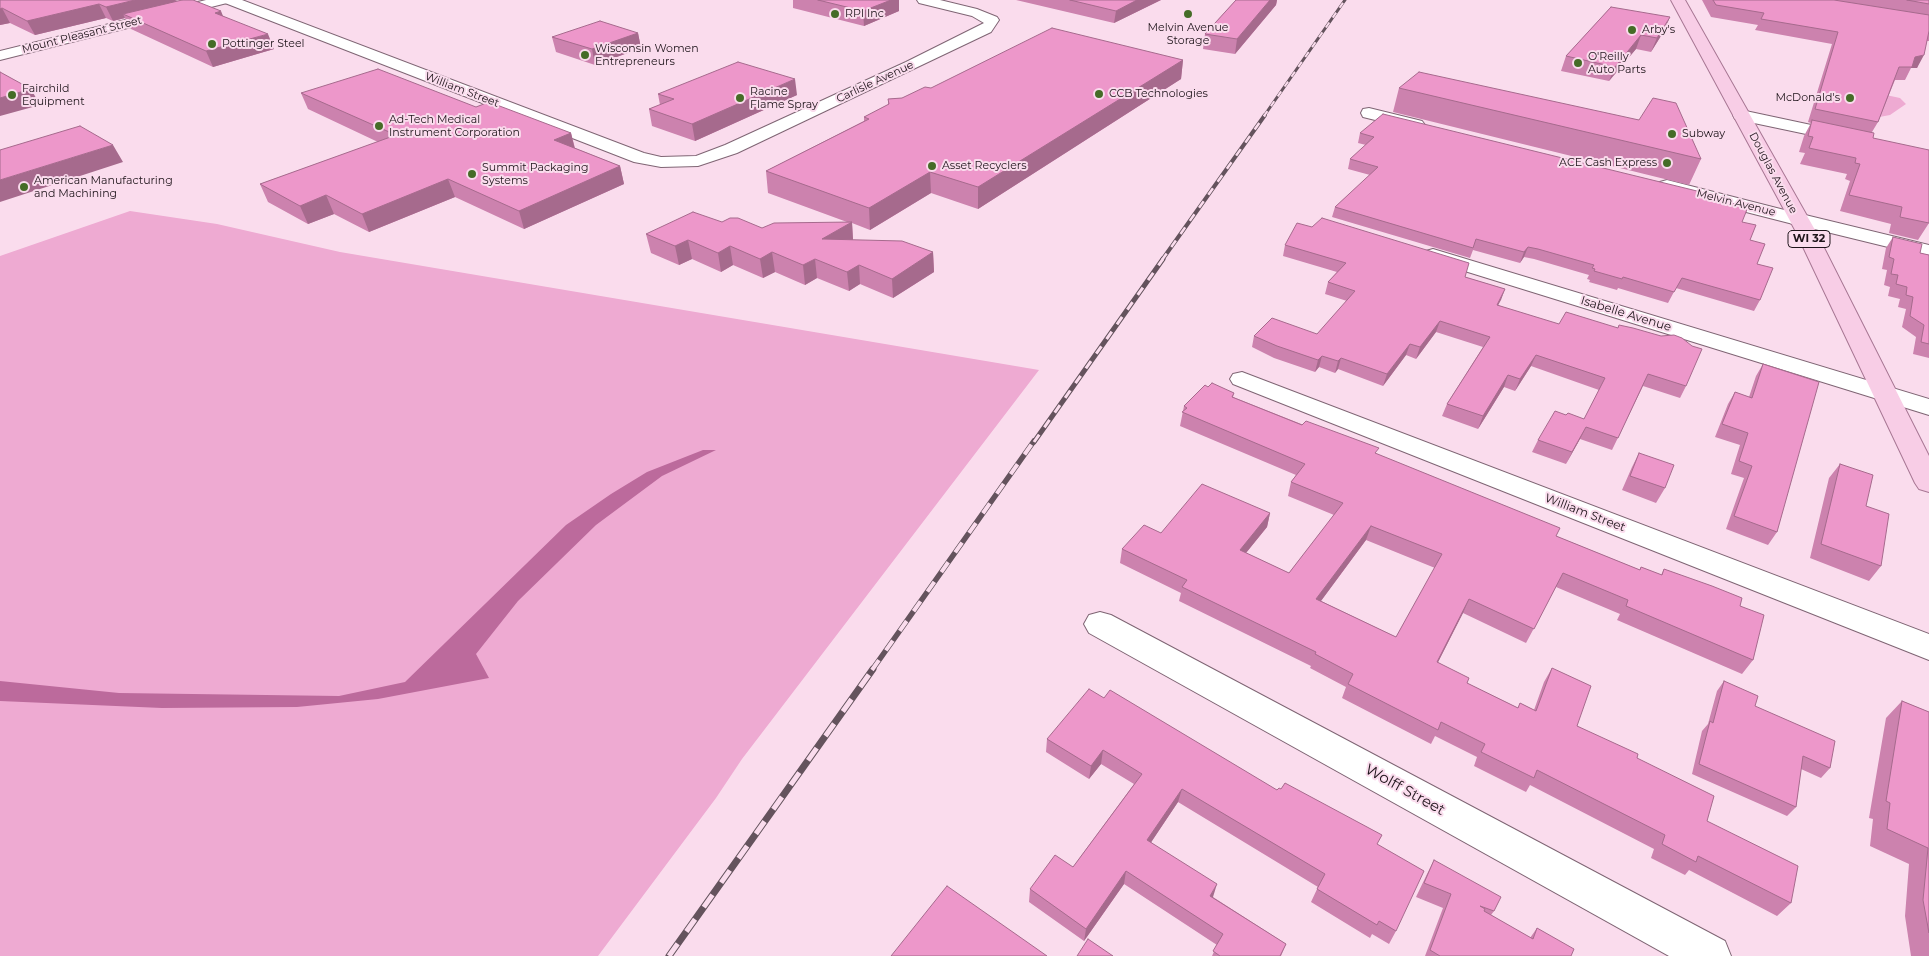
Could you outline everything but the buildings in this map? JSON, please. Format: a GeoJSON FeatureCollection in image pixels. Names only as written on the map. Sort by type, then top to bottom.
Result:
{"type":"FeatureCollection","features":[{"type":"Feature","properties":{"kind":"main road","name":"Douglas Avenue"},"geometry":{"type":"LineString","coordinates":[[1678,0],[1805,230],[1929,483]]}},
{"type":"Feature","properties":{"kind":"street","name":"Mount Pleasant Street"},"geometry":{"type":"LineString","coordinates":[[0,56],[222,0]]}},
{"type":"Feature","properties":{"kind":"street","name":"William Street"},"geometry":{"type":"LineString","coordinates":[[230,0],[640,158],[661,162],[698,161]]}},
{"type":"Feature","properties":{"kind":"street","name":"Carlisle Avenue"},"geometry":{"type":"LineString","coordinates":[[698,161],[730,150],[911,65],[986,29],[992,20],[977,13],[924,0]]}},
{"type":"Feature","properties":{"kind":"street"},"geometry":{"type":"LineString","coordinates":[[1369,113],[1431,128]]}},
{"type":"Feature","properties":{"kind":"street"},"geometry":{"type":"LineString","coordinates":[[1741,115],[1860,140]]}},
{"type":"Feature","properties":{"kind":"street","name":"Melvin Avenue"},"geometry":{"type":"LineString","coordinates":[[1654,183],[1929,251]]}},
{"type":"Feature","properties":{"kind":"street","name":"Isabelle Avenue"},"geometry":{"type":"LineString","coordinates":[[1409,248],[1929,407]]}},
{"type":"Feature","properties":{"kind":"street","name":"William Street"},"geometry":{"type":"LineString","coordinates":[[1242,379],[1929,647]]}},
{"type":"Feature","properties":{"kind":"street","name":"Wolff Street"},"geometry":{"type":"LineString","coordinates":[[1100,624],[1710,956]]}},
{"type":"Feature","properties":{"kind":"shaded area"},"geometry":{"type":"Polygon","coordinates":[[[1886,95],[1900,98],[1906,104],[1890,115],[1874,118],[1886,95]]]}},
{"type":"Feature","properties":{"kind":"shaded area"},"geometry":{"type":"Polygon","coordinates":[[[130,211],[217,224],[340,252],[1039,370],[742,759],[716,798],[598,956],[0,956],[0,256],[130,211]]]}},
{"type":"Feature","properties":{"kind":"shaded area"},"geometry":{"type":"Polygon","coordinates":[[[703,450],[716,450],[662,476],[596,525],[518,601],[476,654],[489,678],[378,699],[297,707],[162,708],[0,701],[0,681],[119,693],[339,696],[405,682],[566,525],[647,472],[703,450]]]}},
{"type":"Feature","properties":{"kind":"railway"},"geometry":{"type":"LineString","coordinates":[[1264,116],[1345,0]]}},
{"type":"Feature","properties":{"kind":"railway"},"geometry":{"type":"LineString","coordinates":[[1162,260],[1265,115]]}},
{"type":"Feature","properties":{"kind":"railway"},"geometry":{"type":"LineString","coordinates":[[1034,442],[1163,259]]}},
{"type":"Feature","properties":{"kind":"railway"},"geometry":{"type":"LineString","coordinates":[[872,670],[1034,441]]}},
{"type":"Feature","properties":{"kind":"railway"},"geometry":{"type":"LineString","coordinates":[[669,956],[873,669]]}},
{"type":"Feature","properties":{"kind":"place","name":"RPI Inc"},"geometry":{"type":"Point","coordinates":[835,14]}},
{"type":"Feature","properties":{"kind":"place","name":"Melvin Avenue Storage"},"geometry":{"type":"Point","coordinates":[1188,14]}},
{"type":"Feature","properties":{"kind":"place","name":"Arby's"},"geometry":{"type":"Point","coordinates":[1632,30]}},
{"type":"Feature","properties":{"kind":"place","name":"Pottinger Steel"},"geometry":{"type":"Point","coordinates":[212,44]}},
{"type":"Feature","properties":{"kind":"place","name":"Wisconsin Women Entrepreneurs"},"geometry":{"type":"Point","coordinates":[585,55]}},
{"type":"Feature","properties":{"kind":"place","name":"O'Reilly Auto Parts"},"geometry":{"type":"Point","coordinates":[1578,63]}},
{"type":"Feature","properties":{"kind":"place","name":"CCB Technologies"},"geometry":{"type":"Point","coordinates":[1099,94]}},
{"type":"Feature","properties":{"kind":"place","name":"Fairchild Equipment"},"geometry":{"type":"Point","coordinates":[12,95]}},
{"type":"Feature","properties":{"kind":"place","name":"Racine Flame Spray"},"geometry":{"type":"Point","coordinates":[740,98]}},
{"type":"Feature","properties":{"kind":"place","name":"McDonald's"},"geometry":{"type":"Point","coordinates":[1850,98]}},
{"type":"Feature","properties":{"kind":"place","name":"Ad-Tech Medical Instrument Corporation"},"geometry":{"type":"Point","coordinates":[379,126]}},
{"type":"Feature","properties":{"kind":"place","name":"Subway"},"geometry":{"type":"Point","coordinates":[1672,134]}},
{"type":"Feature","properties":{"kind":"place","name":"ACE Cash Express"},"geometry":{"type":"Point","coordinates":[1667,163]}},
{"type":"Feature","properties":{"kind":"place","name":"Asset Recyclers"},"geometry":{"type":"Point","coordinates":[932,166]}},
{"type":"Feature","properties":{"kind":"place","name":"Summit Packaging Systems"},"geometry":{"type":"Point","coordinates":[472,174]}},
{"type":"Feature","properties":{"kind":"place","name":"American Manufacturing and Machining"},"geometry":{"type":"Point","coordinates":[24,187]}}]}
